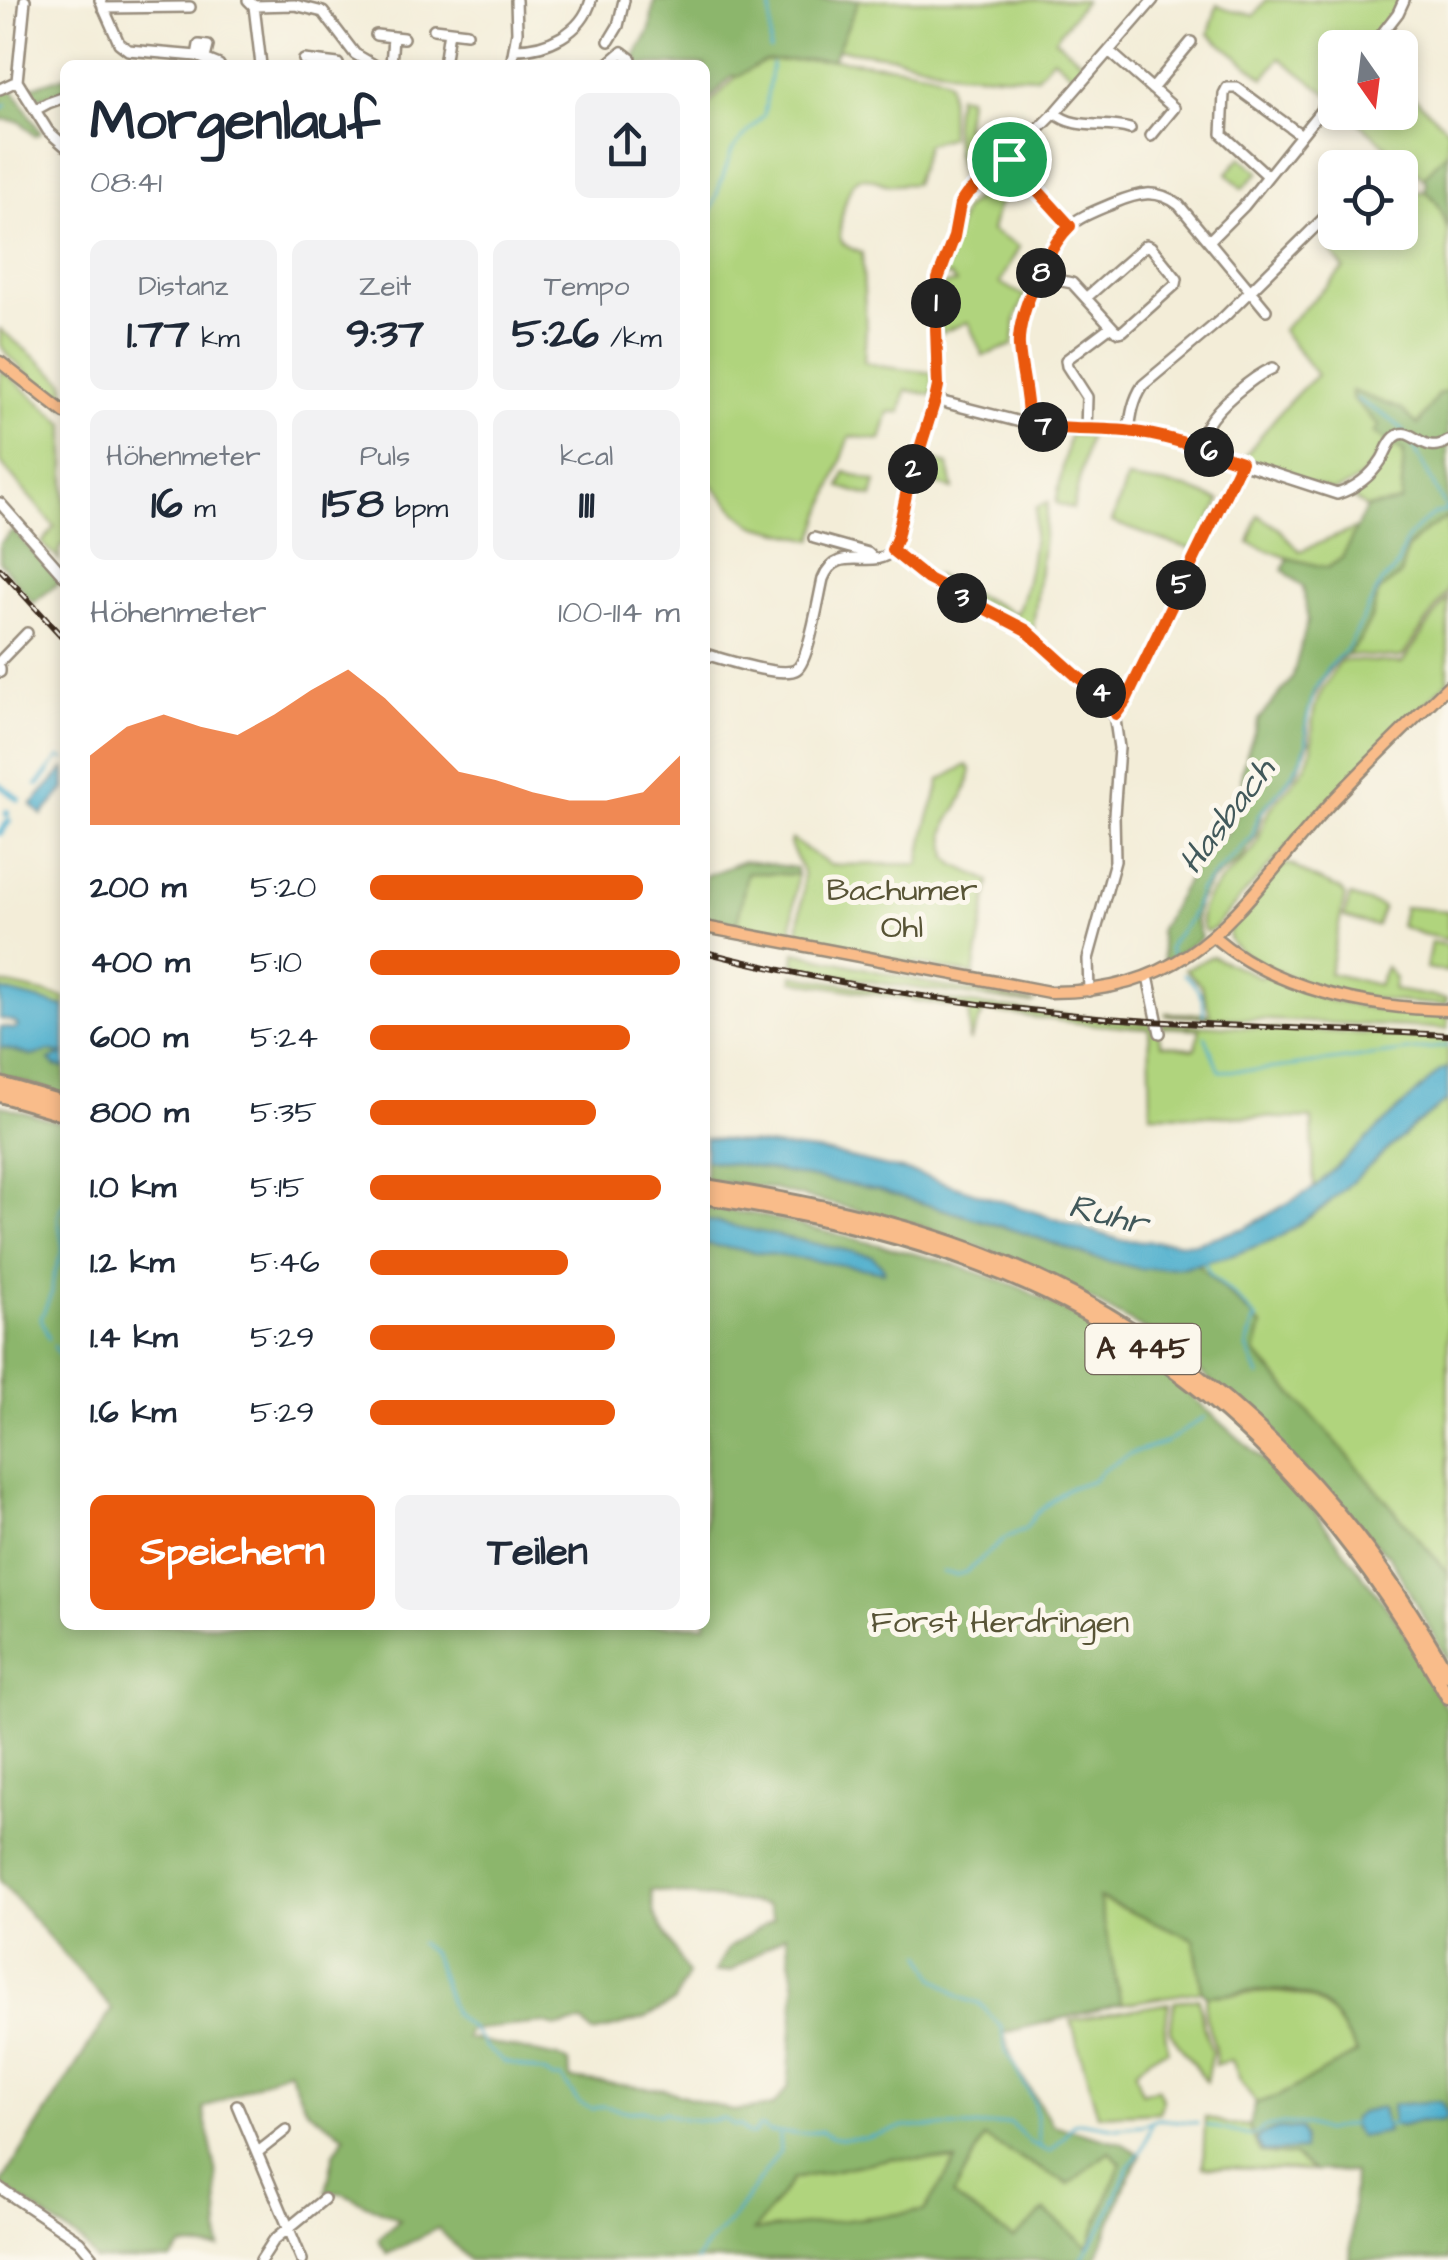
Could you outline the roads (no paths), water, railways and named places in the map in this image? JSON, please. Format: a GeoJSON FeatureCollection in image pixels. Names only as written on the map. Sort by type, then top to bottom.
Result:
{"type":"FeatureCollection","features":[{"type":"Feature","properties":{"kind":"highway"},"geometry":{"type":"LineString","coordinates":[[0,1084],[60,1102]]}},
{"type":"Feature","properties":{"kind":"highway"},"geometry":{"type":"LineString","coordinates":[[0,1095],[60,1113]]}},
{"type":"Feature","properties":{"kind":"highway","name":"A 445"},"geometry":{"type":"LineString","coordinates":[[710,1187],[812,1205],[925,1234],[1044,1280],[1142,1335],[1197,1374],[1267,1435],[1315,1484],[1386,1575],[1448,1675]]}},
{"type":"Feature","properties":{"kind":"highway","name":"A 445"},"geometry":{"type":"LineString","coordinates":[[710,1198],[810,1215],[937,1249],[1040,1290],[1136,1344],[1190,1382],[1260,1442],[1307,1491],[1378,1581],[1448,1698]]}},
{"type":"Feature","properties":{"kind":"main road"},"geometry":{"type":"LineString","coordinates":[[0,362],[60,409]]}},
{"type":"Feature","properties":{"kind":"main road"},"geometry":{"type":"LineString","coordinates":[[710,928],[1049,992],[1088,991],[1148,976],[1196,951],[1213,936],[1330,803],[1448,686]]}},
{"type":"Feature","properties":{"kind":"main road"},"geometry":{"type":"LineString","coordinates":[[1213,936],[1257,965],[1330,995],[1448,1010]]}},
{"type":"Feature","properties":{"kind":"main road"},"geometry":{"type":"LineString","coordinates":[[1196,951],[1229,949]]}},
{"type":"Feature","properties":{"kind":"street"},"geometry":{"type":"LineString","coordinates":[[24,0],[16,81],[48,131],[60,142]]}},
{"type":"Feature","properties":{"kind":"street"},"geometry":{"type":"LineString","coordinates":[[324,12],[331,0]]}},
{"type":"Feature","properties":{"kind":"street"},"geometry":{"type":"LineString","coordinates":[[512,60],[516,0]]}},
{"type":"Feature","properties":{"kind":"street"},"geometry":{"type":"LineString","coordinates":[[515,49],[527,49],[564,36],[582,20],[591,0]]}},
{"type":"Feature","properties":{"kind":"street"},"geometry":{"type":"LineString","coordinates":[[609,42],[618,26],[624,0]]}},
{"type":"Feature","properties":{"kind":"street"},"geometry":{"type":"LineString","coordinates":[[710,655],[775,671],[797,669],[806,654],[828,569],[841,560],[884,556],[892,550],[938,386],[938,279],[954,237],[960,204],[1055,113],[1152,0]]}},
{"type":"Feature","properties":{"kind":"street"},"geometry":{"type":"LineString","coordinates":[[1385,30],[1404,0]]}},
{"type":"Feature","properties":{"kind":"street"},"geometry":{"type":"LineString","coordinates":[[261,60],[251,3],[295,5],[324,12],[350,49],[364,60]]}},
{"type":"Feature","properties":{"kind":"street"},"geometry":{"type":"LineString","coordinates":[[190,6],[101,4],[119,43],[128,50],[209,60]]}},
{"type":"Feature","properties":{"kind":"street"},"geometry":{"type":"LineString","coordinates":[[434,29],[467,33]]}},
{"type":"Feature","properties":{"kind":"street"},"geometry":{"type":"LineString","coordinates":[[445,60],[449,31]]}},
{"type":"Feature","properties":{"kind":"street"},"geometry":{"type":"LineString","coordinates":[[376,34],[398,38],[391,60]]}},
{"type":"Feature","properties":{"kind":"street"},"geometry":{"type":"LineString","coordinates":[[1152,89],[1191,42]]}},
{"type":"Feature","properties":{"kind":"street"},"geometry":{"type":"LineString","coordinates":[[340,60],[350,49]]}},
{"type":"Feature","properties":{"kind":"street"},"geometry":{"type":"LineString","coordinates":[[1110,51],[1174,108],[1151,136]]}},
{"type":"Feature","properties":{"kind":"street"},"geometry":{"type":"LineString","coordinates":[[0,88],[16,81]]}},
{"type":"Feature","properties":{"kind":"street"},"geometry":{"type":"LineString","coordinates":[[1268,176],[1222,134],[1226,88],[1237,88],[1300,135]]}},
{"type":"Feature","properties":{"kind":"street"},"geometry":{"type":"LineString","coordinates":[[35,110],[60,98]]}},
{"type":"Feature","properties":{"kind":"street"},"geometry":{"type":"LineString","coordinates":[[1055,113],[1074,124],[1116,124],[1130,129]]}},
{"type":"Feature","properties":{"kind":"street"},"geometry":{"type":"LineString","coordinates":[[1209,241],[1244,206],[1318,113]]}},
{"type":"Feature","properties":{"kind":"street"},"geometry":{"type":"LineString","coordinates":[[1009,159],[1070,226]]}},
{"type":"Feature","properties":{"kind":"street"},"geometry":{"type":"LineString","coordinates":[[1028,424],[1020,326],[1056,243],[1070,226],[1089,214],[1138,194],[1156,193],[1179,204],[1266,310]]}},
{"type":"Feature","properties":{"kind":"street"},"geometry":{"type":"LineString","coordinates":[[1129,432],[1136,397],[1143,386],[1201,338],[1318,223]]}},
{"type":"Feature","properties":{"kind":"street"},"geometry":{"type":"LineString","coordinates":[[1044,265],[1062,281],[1072,283],[1117,332],[1123,331],[1176,284],[1176,276],[1146,245],[1087,297]]}},
{"type":"Feature","properties":{"kind":"street"},"geometry":{"type":"LineString","coordinates":[[1086,431],[1087,397],[1066,360],[1111,326]]}},
{"type":"Feature","properties":{"kind":"street"},"geometry":{"type":"LineString","coordinates":[[1198,448],[1216,413],[1259,374],[1272,368]]}},
{"type":"Feature","properties":{"kind":"street"},"geometry":{"type":"LineString","coordinates":[[935,400],[1048,428],[1164,438],[1337,494],[1367,476],[1399,435],[1408,434],[1431,447],[1448,441]]}},
{"type":"Feature","properties":{"kind":"street"},"geometry":{"type":"LineString","coordinates":[[1116,714],[1241,462]]}},
{"type":"Feature","properties":{"kind":"street"},"geometry":{"type":"LineString","coordinates":[[0,502],[60,571]]}},
{"type":"Feature","properties":{"kind":"street"},"geometry":{"type":"LineString","coordinates":[[814,538],[868,553],[873,558]]}},
{"type":"Feature","properties":{"kind":"street"},"geometry":{"type":"LineString","coordinates":[[892,550],[928,579],[1026,630],[1109,700],[1116,714],[1120,748],[1114,815],[1115,861],[1088,960],[1088,991]]}},
{"type":"Feature","properties":{"kind":"street"},"geometry":{"type":"LineString","coordinates":[[0,667],[27,633]]}},
{"type":"Feature","properties":{"kind":"street"},"geometry":{"type":"LineString","coordinates":[[1148,976],[1160,1033]]}},
{"type":"Feature","properties":{"kind":"street"},"geometry":{"type":"LineString","coordinates":[[237,2105],[302,2260]]}},
{"type":"Feature","properties":{"kind":"street"},"geometry":{"type":"LineString","coordinates":[[258,2152],[286,2130]]}},
{"type":"Feature","properties":{"kind":"street"},"geometry":{"type":"LineString","coordinates":[[0,2188],[79,2241],[95,2260]]}},
{"type":"Feature","properties":{"kind":"street"},"geometry":{"type":"LineString","coordinates":[[260,2260],[274,2240],[324,2199]]}},
{"type":"Feature","properties":{"kind":"water"},"geometry":{"type":"Polygon","coordinates":[[[60,773],[60,795],[42,815],[31,805],[60,773]]]}},
{"type":"Feature","properties":{"kind":"water"},"geometry":{"type":"Polygon","coordinates":[[[0,990],[60,1006],[60,1053],[49,1051],[32,1056],[0,1047],[0,1027],[18,1026],[0,1019],[0,990]]]}},
{"type":"Feature","properties":{"kind":"water"},"geometry":{"type":"Polygon","coordinates":[[[60,1055],[60,1067],[56,1066],[49,1060],[60,1055]]]}},
{"type":"Feature","properties":{"kind":"water"},"geometry":{"type":"Polygon","coordinates":[[[1448,1068],[1448,1100],[1323,1208],[1280,1237],[1233,1255],[1184,1267],[1141,1269],[878,1190],[710,1161],[710,1139],[824,1152],[918,1174],[1120,1240],[1195,1243],[1245,1228],[1314,1188],[1441,1070],[1448,1068]]]}},
{"type":"Feature","properties":{"kind":"water"},"geometry":{"type":"Polygon","coordinates":[[[710,1221],[872,1256],[884,1272],[710,1245],[710,1221]]]}},
{"type":"Feature","properties":{"kind":"water"},"geometry":{"type":"Polygon","coordinates":[[[1442,2103],[1447,2116],[1442,2122],[1393,2125],[1392,2105],[1442,2103]]]}},
{"type":"Feature","properties":{"kind":"water"},"geometry":{"type":"Polygon","coordinates":[[[1382,2108],[1387,2132],[1360,2137],[1353,2129],[1352,2119],[1382,2108]]]}},
{"type":"Feature","properties":{"kind":"water"},"geometry":{"type":"Polygon","coordinates":[[[1278,2129],[1301,2129],[1303,2150],[1263,2152],[1258,2136],[1278,2129]]]}},
{"type":"Feature","properties":{"kind":"waterway"},"geometry":{"type":"LineString","coordinates":[[770,50],[771,4],[779,0]]}},
{"type":"Feature","properties":{"kind":"waterway"},"geometry":{"type":"LineString","coordinates":[[710,219],[732,150],[764,115],[772,64]]}},
{"type":"Feature","properties":{"kind":"waterway"},"geometry":{"type":"LineString","coordinates":[[0,108],[7,105]]}},
{"type":"Feature","properties":{"kind":"waterway"},"geometry":{"type":"LineString","coordinates":[[1357,399],[1404,432]]}},
{"type":"Feature","properties":{"kind":"waterway"},"geometry":{"type":"LineString","coordinates":[[1409,438],[1447,510]]}},
{"type":"Feature","properties":{"kind":"waterway","name":"Hasbach"},"geometry":{"type":"LineString","coordinates":[[1172,955],[1169,948],[1190,919],[1200,889],[1252,837],[1259,814],[1302,758],[1314,691],[1328,668],[1349,646],[1381,582],[1397,566],[1406,540],[1433,515],[1448,510]]}},
{"type":"Feature","properties":{"kind":"waterway"},"geometry":{"type":"LineString","coordinates":[[36,785],[60,757]]}},
{"type":"Feature","properties":{"kind":"waterway"},"geometry":{"type":"LineString","coordinates":[[38,786],[50,772]]}},
{"type":"Feature","properties":{"kind":"waterway"},"geometry":{"type":"LineString","coordinates":[[0,785],[18,799]]}},
{"type":"Feature","properties":{"kind":"waterway"},"geometry":{"type":"LineString","coordinates":[[0,833],[9,821]]}},
{"type":"Feature","properties":{"kind":"waterway","name":"Hasbach"},"geometry":{"type":"LineString","coordinates":[[1184,974],[1199,992],[1204,1015]]}},
{"type":"Feature","properties":{"kind":"waterway","name":"Hasbach"},"geometry":{"type":"LineString","coordinates":[[1205,1036],[1219,1071],[1260,1070],[1448,1046]]}},
{"type":"Feature","properties":{"kind":"waterway"},"geometry":{"type":"LineString","coordinates":[[60,1212],[60,1229]]}},
{"type":"Feature","properties":{"kind":"waterway"},"geometry":{"type":"LineString","coordinates":[[49,1339],[41,1318],[60,1257]]}},
{"type":"Feature","properties":{"kind":"waterway"},"geometry":{"type":"LineString","coordinates":[[1203,1259],[1210,1274],[1257,1319],[1247,1347],[1259,1376]]}},
{"type":"Feature","properties":{"kind":"waterway"},"geometry":{"type":"LineString","coordinates":[[54,1346],[60,1356]]}},
{"type":"Feature","properties":{"kind":"waterway"},"geometry":{"type":"LineString","coordinates":[[943,1572],[966,1572],[1006,1538],[1025,1529],[1035,1515],[1066,1489],[1093,1480],[1130,1454],[1165,1443],[1205,1417]]}},
{"type":"Feature","properties":{"kind":"waterway"},"geometry":{"type":"LineString","coordinates":[[419,1943],[433,1954],[454,2015],[471,2028],[486,2048],[504,2062],[562,2078],[578,2102],[592,2109],[603,2106],[631,2112],[665,2112],[694,2120],[724,2118],[753,2135],[758,2127],[797,2134]]}},
{"type":"Feature","properties":{"kind":"waterway"},"geometry":{"type":"LineString","coordinates":[[923,1954],[934,1977],[960,1997],[981,2005],[1001,2027],[1006,2050],[1034,2102],[1040,2146]]}},
{"type":"Feature","properties":{"kind":"waterway"},"geometry":{"type":"LineString","coordinates":[[800,2134],[821,2131],[842,2139],[866,2138],[905,2127],[1011,2123],[1029,2142],[1050,2152],[1079,2122],[1117,2128],[1158,2119],[1198,2123]]}},
{"type":"Feature","properties":{"kind":"waterway"},"geometry":{"type":"LineString","coordinates":[[1206,2125],[1251,2136],[1262,2128],[1283,2124],[1308,2125],[1324,2131],[1352,2124]]}},
{"type":"Feature","properties":{"kind":"waterway"},"geometry":{"type":"LineString","coordinates":[[1386,2124],[1393,2125]]}},
{"type":"Feature","properties":{"kind":"waterway"},"geometry":{"type":"LineString","coordinates":[[1081,2260],[1104,2224],[1151,2125]]}},
{"type":"Feature","properties":{"kind":"waterway"},"geometry":{"type":"LineString","coordinates":[[696,2260],[732,2219],[780,2151],[779,2136]]}},
{"type":"Feature","properties":{"kind":"railway"},"geometry":{"type":"LineString","coordinates":[[0,569],[60,635]]}},
{"type":"Feature","properties":{"kind":"railway"},"geometry":{"type":"LineString","coordinates":[[710,953],[850,984],[1048,1012],[1184,1023],[1448,1035]]}},
{"type":"Feature","properties":{"kind":"park label","name":"Bachumer Ohl"},"geometry":{"type":"Point","coordinates":[902,908]}},
{"type":"Feature","properties":{"kind":"park label","name":"Forst Herdringen"},"geometry":{"type":"Point","coordinates":[1000,1622]}},
{"type":"Feature","properties":{"kind":"water label","name":"Ruhr"},"geometry":{"type":"Point","coordinates":[1108,1215]}}]}
